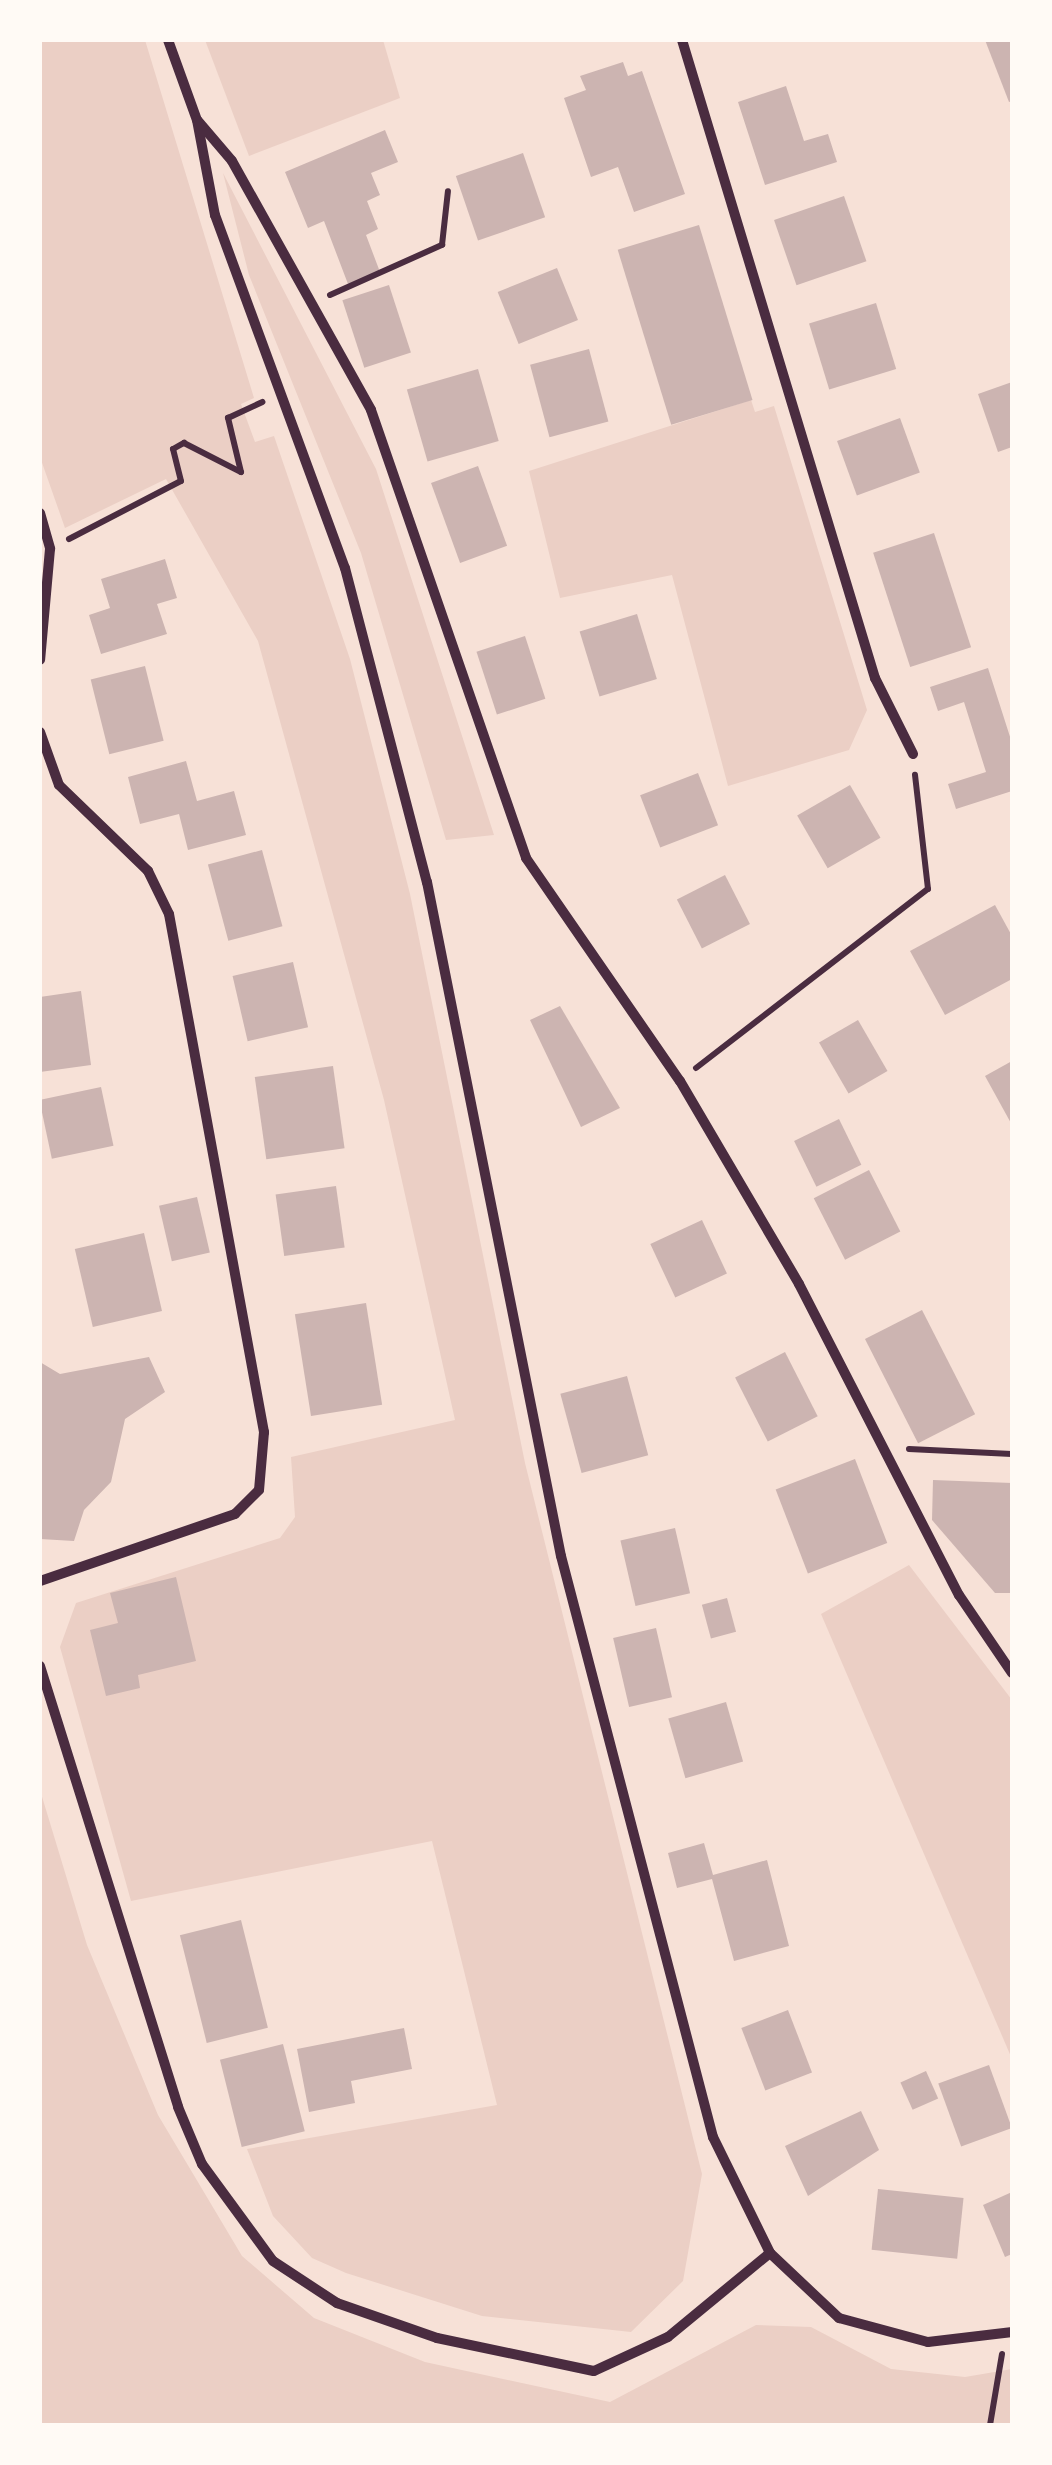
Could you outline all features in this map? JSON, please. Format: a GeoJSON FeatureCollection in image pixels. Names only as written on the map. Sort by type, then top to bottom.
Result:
{"type":"FeatureCollection","features":[{"type":"Feature","properties":{"kind":"street"},"geometry":{"type":"LineString","coordinates":[[168,40],[197,120],[215,215],[276,396],[345,568],[427,882],[516,1357],[628,1825],[712,2137],[770,2253],[860,2329],[928,2342],[1006,2333]]}},
{"type":"Feature","properties":{"kind":"street"},"geometry":{"type":"LineString","coordinates":[[682,40],[875,678],[913,754]]}},
{"type":"Feature","properties":{"kind":"street"},"geometry":{"type":"LineString","coordinates":[[197,120],[232,162],[371,410],[526,858],[680,1081],[800,1284],[878,1447],[1012,1672]]}},
{"type":"Feature","properties":{"kind":"street"},"geometry":{"type":"LineString","coordinates":[[40,513],[50,549],[40,660]]}},
{"type":"Feature","properties":{"kind":"street"},"geometry":{"type":"LineString","coordinates":[[40,732],[59,786],[148,871],[169,914],[264,1432],[259,1490],[234,1514],[40,1581]]}},
{"type":"Feature","properties":{"kind":"street"},"geometry":{"type":"LineString","coordinates":[[40,1666],[178,2108],[202,2164],[273,2261],[337,2303],[437,2338],[594,2370],[622,2365],[682,2328],[770,2253]]}},
{"type":"Feature","properties":{"kind":"path"},"geometry":{"type":"LineString","coordinates":[[310,302],[442,245],[448,191]]}},
{"type":"Feature","properties":{"kind":"path"},"geometry":{"type":"LineString","coordinates":[[50,549],[181,481],[173,449],[184,443],[241,472],[228,418],[276,396]]}},
{"type":"Feature","properties":{"kind":"path"},"geometry":{"type":"LineString","coordinates":[[680,1081],[928,889],[913,754]]}},
{"type":"Feature","properties":{"kind":"path"},"geometry":{"type":"LineString","coordinates":[[878,1447],[1012,1454]]}},
{"type":"Feature","properties":{"kind":"path"},"geometry":{"type":"LineString","coordinates":[[990,2425],[1004,2370],[1006,2333]]}},
{"type":"Feature","properties":{"kind":"shaded area"},"geometry":{"type":"Polygon","coordinates":[[[40,40],[145,40],[254,398],[241,404],[255,442],[274,436],[350,659],[410,894],[525,1463],[702,2174],[683,2281],[631,2332],[482,2316],[346,2273],[312,2258],[273,2216],[247,2149],[497,2105],[432,1841],[131,1901],[60,1647],[76,1603],[280,1538],[295,1517],[291,1457],[455,1420],[384,1100],[258,641],[166,479],[65,528],[40,457],[40,40]]]}},
{"type":"Feature","properties":{"kind":"shaded area"},"geometry":{"type":"Polygon","coordinates":[[[205,40],[383,40],[400,98],[249,156],[205,40]]]}},
{"type":"Feature","properties":{"kind":"shaded area"},"geometry":{"type":"Polygon","coordinates":[[[223,173],[376,469],[494,835],[446,840],[361,553],[249,275],[223,173]]]}},
{"type":"Feature","properties":{"kind":"shaded area"},"geometry":{"type":"Polygon","coordinates":[[[751,400],[755,412],[774,406],[867,710],[849,750],[728,786],[672,575],[560,598],[529,471],[751,400]]]}},
{"type":"Feature","properties":{"kind":"shaded area"},"geometry":{"type":"Polygon","coordinates":[[[909,1565],[1012,1700],[1012,2059],[821,1614],[909,1565]]]}},
{"type":"Feature","properties":{"kind":"shaded area"},"geometry":{"type":"Polygon","coordinates":[[[40,1790],[87,1945],[158,2115],[242,2256],[314,2318],[425,2362],[610,2402],[756,2325],[811,2327],[891,2369],[965,2377],[1012,2369],[1012,2425],[40,2425],[40,1790]]]}},
{"type":"Feature","properties":{"kind":"building"},"geometry":{"type":"Polygon","coordinates":[[[985,40],[1012,40],[1012,101],[1009,102],[985,40]]]}},
{"type":"Feature","properties":{"kind":"building"},"geometry":{"type":"Polygon","coordinates":[[[623,62],[628,76],[642,71],[685,194],[634,212],[618,167],[591,177],[564,98],[586,90],[580,76],[623,62]]]}},
{"type":"Feature","properties":{"kind":"building"},"geometry":{"type":"Polygon","coordinates":[[[786,86],[804,141],[828,134],[837,162],[765,185],[738,102],[786,86]]]}},
{"type":"Feature","properties":{"kind":"building"},"geometry":{"type":"Polygon","coordinates":[[[385,130],[398,162],[371,173],[380,195],[367,201],[378,229],[366,235],[380,272],[348,284],[324,221],[308,228],[285,172],[385,130]]]}},
{"type":"Feature","properties":{"kind":"building"},"geometry":{"type":"Polygon","coordinates":[[[523,153],[545,217],[478,240],[456,176],[523,153]]]}},
{"type":"Feature","properties":{"kind":"building"},"geometry":{"type":"Polygon","coordinates":[[[844,196],[866,261],[796,285],[774,220],[844,196]]]}},
{"type":"Feature","properties":{"kind":"building"},"geometry":{"type":"Polygon","coordinates":[[[699,225],[753,400],[671,425],[618,250],[699,225]]]}},
{"type":"Feature","properties":{"kind":"building"},"geometry":{"type":"Polygon","coordinates":[[[557,268],[578,320],[519,344],[498,292],[557,268]]]}},
{"type":"Feature","properties":{"kind":"building"},"geometry":{"type":"Polygon","coordinates":[[[389,285],[411,353],[364,368],[342,300],[389,285]]]}},
{"type":"Feature","properties":{"kind":"building"},"geometry":{"type":"Polygon","coordinates":[[[876,303],[896,369],[829,389],[809,323],[876,303]]]}},
{"type":"Feature","properties":{"kind":"building"},"geometry":{"type":"Polygon","coordinates":[[[589,349],[608,421],[549,437],[530,365],[589,349]]]}},
{"type":"Feature","properties":{"kind":"building"},"geometry":{"type":"Polygon","coordinates":[[[478,369],[499,441],[428,461],[407,389],[478,369]]]}},
{"type":"Feature","properties":{"kind":"building"},"geometry":{"type":"Polygon","coordinates":[[[1012,382],[1012,447],[998,452],[978,394],[1012,382]]]}},
{"type":"Feature","properties":{"kind":"building"},"geometry":{"type":"Polygon","coordinates":[[[900,418],[920,473],[857,495],[837,441],[900,418]]]}},
{"type":"Feature","properties":{"kind":"building"},"geometry":{"type":"Polygon","coordinates":[[[478,466],[507,546],[460,563],[431,483],[478,466]]]}},
{"type":"Feature","properties":{"kind":"building"},"geometry":{"type":"Polygon","coordinates":[[[934,533],[971,647],[910,667],[873,553],[934,533]]]}},
{"type":"Feature","properties":{"kind":"building"},"geometry":{"type":"Polygon","coordinates":[[[165,559],[177,598],[157,604],[167,634],[101,654],[89,615],[110,608],[101,579],[165,559]]]}},
{"type":"Feature","properties":{"kind":"building"},"geometry":{"type":"Polygon","coordinates":[[[637,614],[657,679],[600,697],[580,632],[637,614]]]}},
{"type":"Feature","properties":{"kind":"building"},"geometry":{"type":"Polygon","coordinates":[[[525,636],[545,699],[497,715],[476,652],[525,636]]]}},
{"type":"Feature","properties":{"kind":"building"},"geometry":{"type":"Polygon","coordinates":[[[145,666],[164,741],[109,754],[91,680],[145,666]]]}},
{"type":"Feature","properties":{"kind":"building"},"geometry":{"type":"Polygon","coordinates":[[[988,668],[1012,743],[1012,791],[956,809],[948,784],[986,772],[964,702],[938,711],[930,687],[988,668]]]}},
{"type":"Feature","properties":{"kind":"building"},"geometry":{"type":"Polygon","coordinates":[[[186,761],[197,801],[234,791],[246,835],[188,850],[179,814],[140,824],[128,777],[186,761]]]}},
{"type":"Feature","properties":{"kind":"building"},"geometry":{"type":"Polygon","coordinates":[[[698,773],[718,825],[660,847],[640,795],[698,773]]]}},
{"type":"Feature","properties":{"kind":"building"},"geometry":{"type":"Polygon","coordinates":[[[850,785],[880,838],[828,868],[797,816],[850,785]]]}},
{"type":"Feature","properties":{"kind":"building"},"geometry":{"type":"Polygon","coordinates":[[[262,850],[282,926],[228,941],[208,864],[262,850]]]}},
{"type":"Feature","properties":{"kind":"building"},"geometry":{"type":"Polygon","coordinates":[[[725,875],[750,924],[702,949],[677,900],[725,875]]]}},
{"type":"Feature","properties":{"kind":"building"},"geometry":{"type":"Polygon","coordinates":[[[995,905],[1012,936],[1012,979],[945,1015],[910,951],[995,905]]]}},
{"type":"Feature","properties":{"kind":"building"},"geometry":{"type":"Polygon","coordinates":[[[293,962],[308,1027],[248,1041],[233,976],[293,962]]]}},
{"type":"Feature","properties":{"kind":"building"},"geometry":{"type":"Polygon","coordinates":[[[81,991],[91,1065],[40,1072],[40,997],[81,991]]]}},
{"type":"Feature","properties":{"kind":"building"},"geometry":{"type":"Polygon","coordinates":[[[560,1006],[620,1108],[581,1127],[530,1020],[560,1006]]]}},
{"type":"Feature","properties":{"kind":"building"},"geometry":{"type":"Polygon","coordinates":[[[858,1020],[888,1071],[849,1094],[819,1042],[858,1020]]]}},
{"type":"Feature","properties":{"kind":"building"},"geometry":{"type":"Polygon","coordinates":[[[1012,1061],[1012,1125],[985,1076],[1012,1061]]]}},
{"type":"Feature","properties":{"kind":"building"},"geometry":{"type":"Polygon","coordinates":[[[333,1066],[345,1148],[266,1159],[255,1077],[333,1066]]]}},
{"type":"Feature","properties":{"kind":"building"},"geometry":{"type":"Polygon","coordinates":[[[101,1087],[113,1146],[52,1159],[40,1100],[101,1087]]]}},
{"type":"Feature","properties":{"kind":"building"},"geometry":{"type":"Polygon","coordinates":[[[839,1119],[861,1165],[816,1187],[794,1141],[839,1119]]]}},
{"type":"Feature","properties":{"kind":"building"},"geometry":{"type":"Polygon","coordinates":[[[869,1170],[900,1231],[845,1260],[814,1198],[869,1170]]]}},
{"type":"Feature","properties":{"kind":"building"},"geometry":{"type":"Polygon","coordinates":[[[336,1186],[345,1247],[284,1256],[276,1194],[336,1186]]]}},
{"type":"Feature","properties":{"kind":"building"},"geometry":{"type":"Polygon","coordinates":[[[197,1197],[210,1253],[172,1261],[159,1206],[197,1197]]]}},
{"type":"Feature","properties":{"kind":"building"},"geometry":{"type":"Polygon","coordinates":[[[702,1220],[727,1273],[675,1298],[650,1244],[702,1220]]]}},
{"type":"Feature","properties":{"kind":"building"},"geometry":{"type":"Polygon","coordinates":[[[144,1233],[162,1311],[93,1327],[75,1249],[144,1233]]]}},
{"type":"Feature","properties":{"kind":"building"},"geometry":{"type":"Polygon","coordinates":[[[366,1303],[382,1405],[311,1416],[295,1314],[366,1303]]]}},
{"type":"Feature","properties":{"kind":"building"},"geometry":{"type":"Polygon","coordinates":[[[922,1310],[975,1414],[918,1443],[865,1339],[922,1310]]]}},
{"type":"Feature","properties":{"kind":"building"},"geometry":{"type":"Polygon","coordinates":[[[785,1352],[818,1416],[768,1442],[735,1377],[785,1352]]]}},
{"type":"Feature","properties":{"kind":"building"},"geometry":{"type":"Polygon","coordinates":[[[149,1357],[165,1392],[125,1419],[111,1482],[84,1510],[74,1541],[40,1539],[40,1362],[60,1374],[149,1357]]]}},
{"type":"Feature","properties":{"kind":"building"},"geometry":{"type":"Polygon","coordinates":[[[627,1376],[648,1455],[582,1473],[560,1394],[627,1376]]]}},
{"type":"Feature","properties":{"kind":"building"},"geometry":{"type":"Polygon","coordinates":[[[855,1459],[887,1543],[808,1573],[776,1489],[855,1459]]]}},
{"type":"Feature","properties":{"kind":"building"},"geometry":{"type":"Polygon","coordinates":[[[933,1480],[1012,1483],[1012,1593],[995,1593],[932,1520],[933,1480]]]}},
{"type":"Feature","properties":{"kind":"building"},"geometry":{"type":"Polygon","coordinates":[[[675,1528],[690,1593],[636,1606],[620,1541],[675,1528]]]}},
{"type":"Feature","properties":{"kind":"building"},"geometry":{"type":"Polygon","coordinates":[[[176,1577],[196,1661],[138,1675],[140,1688],[106,1696],[90,1630],[118,1623],[110,1593],[176,1577]]]}},
{"type":"Feature","properties":{"kind":"building"},"geometry":{"type":"Polygon","coordinates":[[[727,1598],[736,1632],[711,1639],[702,1605],[727,1598]]]}},
{"type":"Feature","properties":{"kind":"building"},"geometry":{"type":"Polygon","coordinates":[[[656,1628],[672,1697],[629,1707],[613,1638],[656,1628]]]}},
{"type":"Feature","properties":{"kind":"building"},"geometry":{"type":"Polygon","coordinates":[[[726,1702],[743,1762],[685,1778],[668,1719],[726,1702]]]}},
{"type":"Feature","properties":{"kind":"building"},"geometry":{"type":"Polygon","coordinates":[[[704,1843],[713,1875],[767,1860],[789,1946],[734,1961],[712,1879],[677,1888],[668,1853],[704,1843]]]}},
{"type":"Feature","properties":{"kind":"building"},"geometry":{"type":"Polygon","coordinates":[[[241,1920],[268,2028],[207,2043],[180,1935],[241,1920]]]}},
{"type":"Feature","properties":{"kind":"building"},"geometry":{"type":"Polygon","coordinates":[[[788,2010],[812,2073],[765,2090],[741,2028],[788,2010]]]}},
{"type":"Feature","properties":{"kind":"building"},"geometry":{"type":"Polygon","coordinates":[[[404,2028],[412,2069],[351,2081],[355,2103],[309,2112],[297,2049],[404,2028]]]}},
{"type":"Feature","properties":{"kind":"building"},"geometry":{"type":"Polygon","coordinates":[[[283,2044],[305,2131],[242,2147],[220,2060],[283,2044]]]}},
{"type":"Feature","properties":{"kind":"building"},"geometry":{"type":"Polygon","coordinates":[[[989,2065],[1012,2128],[961,2146],[938,2083],[989,2065]]]}},
{"type":"Feature","properties":{"kind":"building"},"geometry":{"type":"Polygon","coordinates":[[[926,2071],[938,2098],[913,2110],[900,2082],[926,2071]]]}},
{"type":"Feature","properties":{"kind":"building"},"geometry":{"type":"Polygon","coordinates":[[[861,2111],[879,2150],[808,2196],[785,2146],[861,2111]]]}},
{"type":"Feature","properties":{"kind":"building"},"geometry":{"type":"Polygon","coordinates":[[[878,2189],[964,2198],[957,2259],[872,2250],[878,2189]]]}},
{"type":"Feature","properties":{"kind":"building"},"geometry":{"type":"Polygon","coordinates":[[[1012,2192],[1012,2254],[1005,2257],[983,2205],[1012,2192]]]}}]}
